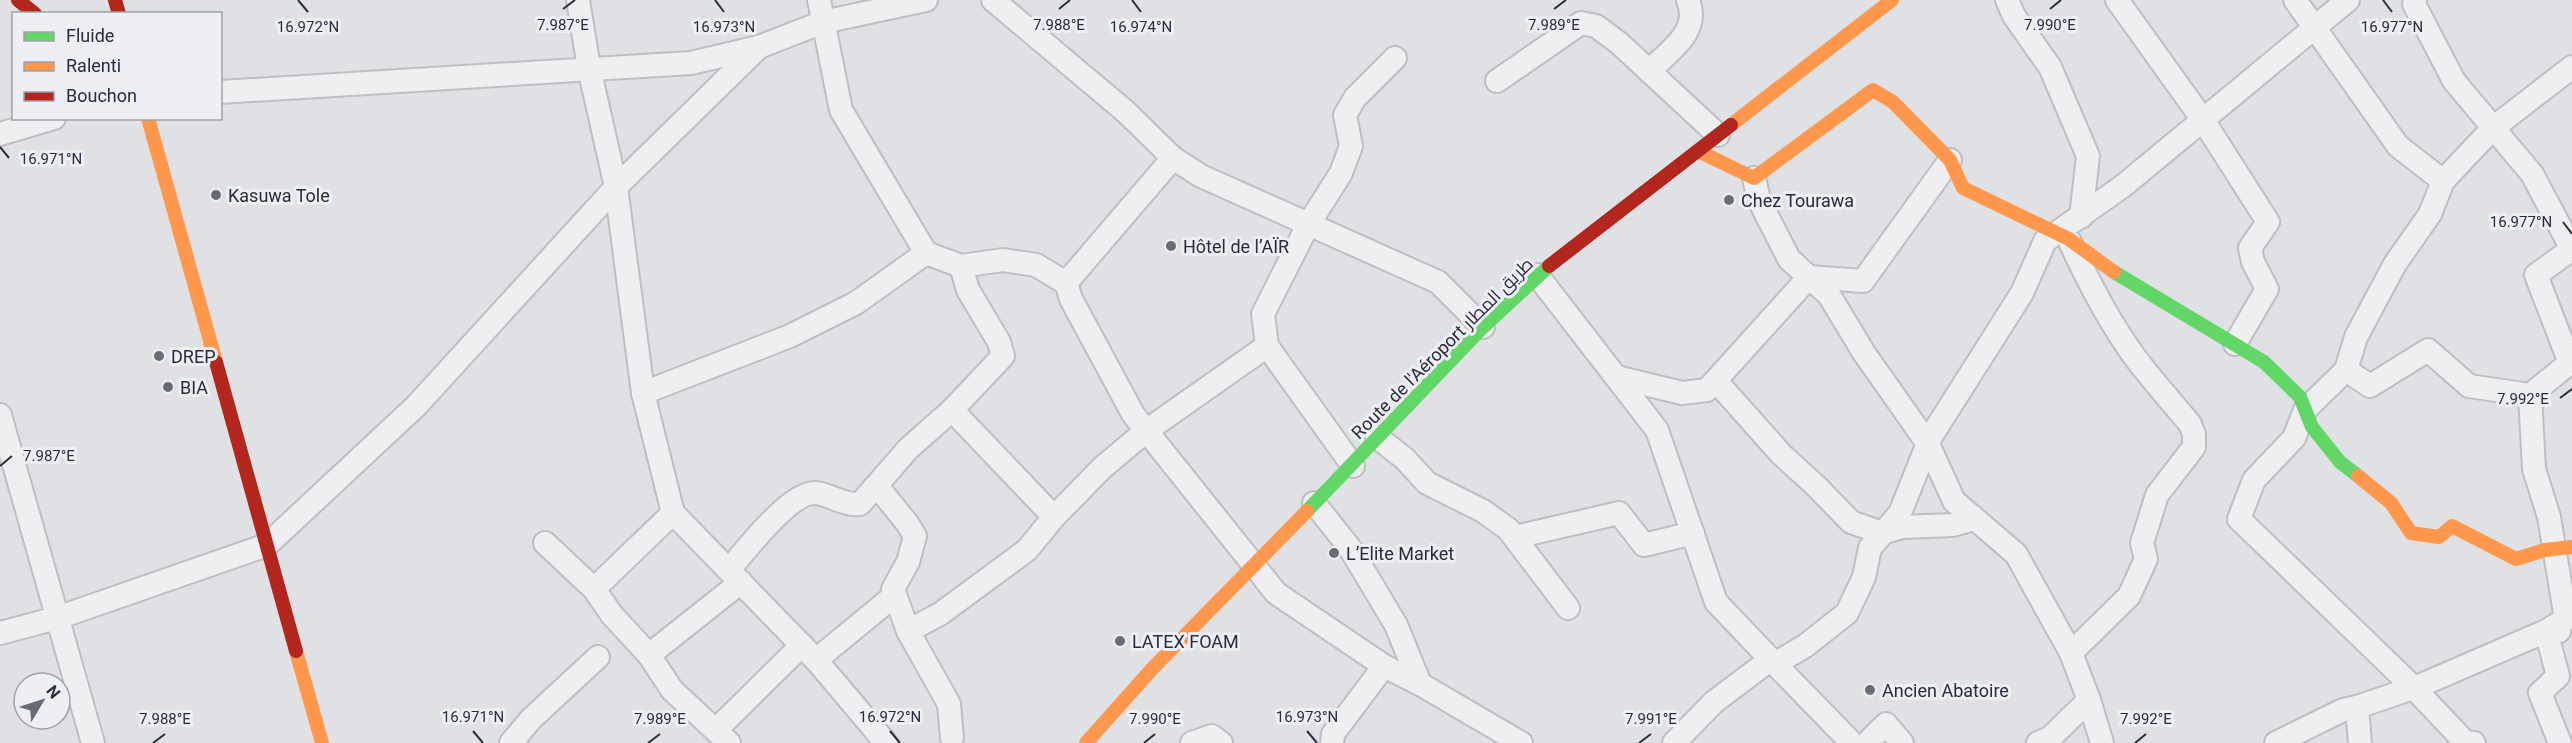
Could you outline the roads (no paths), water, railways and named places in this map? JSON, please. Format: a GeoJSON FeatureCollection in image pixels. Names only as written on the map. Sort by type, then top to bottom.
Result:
{"type":"FeatureCollection","features":[{"type":"Feature","properties":{"kind":"main road"},"geometry":{"type":"LineString","coordinates":[[18,0],[33,12]]}},
{"type":"Feature","properties":{"kind":"main road","name":"Route de l'Aéroport طريق المطار"},"geometry":{"type":"LineString","coordinates":[[1086,743],[1152,669],[1353,466],[1377,437],[1483,327],[1537,275],[1892,0]]}},
{"type":"Feature","properties":{"kind":"main road"},"geometry":{"type":"LineString","coordinates":[[1698,151],[1754,178],[1873,90],[1893,102],[1950,160],[1963,188],[2062,237],[2127,282],[2264,362],[2300,397],[2312,426],[2340,462],[2391,503],[2410,533],[2439,537],[2452,526],[2516,559],[2564,548]]}},
{"type":"Feature","properties":{"kind":"main road"},"geometry":{"type":"LineString","coordinates":[[149,120],[322,743]]}},
{"type":"Feature","properties":{"kind":"street"},"geometry":{"type":"LineString","coordinates":[[578,0],[589,68],[616,187],[643,393],[673,513],[809,652],[886,743]]}},
{"type":"Feature","properties":{"kind":"street"},"geometry":{"type":"LineString","coordinates":[[0,633],[57,618],[267,544],[416,406],[616,187],[759,47],[821,11],[926,0]]}},
{"type":"Feature","properties":{"kind":"street"},"geometry":{"type":"LineString","coordinates":[[993,0],[1126,112],[1173,158],[1201,176],[1438,282],[1483,327]]}},
{"type":"Feature","properties":{"kind":"street"},"geometry":{"type":"LineString","coordinates":[[1649,71],[1685,36],[1691,24],[1692,14],[1688,0]]}},
{"type":"Feature","properties":{"kind":"street"},"geometry":{"type":"LineString","coordinates":[[2007,0],[2014,16],[2050,67],[2088,156],[2081,217]]}},
{"type":"Feature","properties":{"kind":"street"},"geometry":{"type":"LineString","coordinates":[[2117,0],[2202,120],[2268,222],[2250,248],[2253,262],[2267,289],[2235,344]]}},
{"type":"Feature","properties":{"kind":"street"},"geometry":{"type":"LineString","coordinates":[[2295,0],[2398,146],[2443,181]]}},
{"type":"Feature","properties":{"kind":"street"},"geometry":{"type":"LineString","coordinates":[[1674,743],[1714,702],[1773,662],[1805,646],[1846,613],[1864,577],[1870,548],[1900,513],[1928,444],[2022,292],[2046,241],[2062,237],[2081,217],[2123,186],[2348,0]]}},
{"type":"Feature","properties":{"kind":"street"},"geometry":{"type":"LineString","coordinates":[[2346,370],[2370,386],[2428,350],[2469,386],[2530,395],[2571,362],[2535,275],[2572,249],[2532,174],[2454,81],[2414,4],[2415,0]]}},
{"type":"Feature","properties":{"kind":"street"},"geometry":{"type":"LineString","coordinates":[[821,11],[841,110],[926,253],[961,266],[1004,260],[1036,265],[1066,283],[1071,298],[1133,414],[1276,593],[1384,666],[1420,684],[1521,743]]}},
{"type":"Feature","properties":{"kind":"street"},"geometry":{"type":"LineString","coordinates":[[1497,81],[1581,23],[1596,26],[1718,135]]}},
{"type":"Feature","properties":{"kind":"street"},"geometry":{"type":"LineString","coordinates":[[222,92],[691,63],[759,47]]}},
{"type":"Feature","properties":{"kind":"street"},"geometry":{"type":"LineString","coordinates":[[1353,466],[1267,346],[1263,314],[1308,225],[1341,173],[1351,146],[1345,115],[1355,98],[1395,58]]}},
{"type":"Feature","properties":{"kind":"street"},"geometry":{"type":"LineString","coordinates":[[2474,743],[2465,742],[2414,688],[2388,666],[2355,630],[2239,519],[2254,480],[2294,438],[2305,410],[2346,370],[2356,337],[2395,264],[2430,214],[2443,181],[2493,128],[2572,67]]}},
{"type":"Feature","properties":{"kind":"street"},"geometry":{"type":"LineString","coordinates":[[0,134],[47,120]]}},
{"type":"Feature","properties":{"kind":"street"},"geometry":{"type":"LineString","coordinates":[[1066,283],[1173,158]]}},
{"type":"Feature","properties":{"kind":"street"},"geometry":{"type":"LineString","coordinates":[[1809,277],[1863,281],[1950,160]]}},
{"type":"Feature","properties":{"kind":"street"},"geometry":{"type":"LineString","coordinates":[[1754,178],[1758,200],[1789,259],[1829,295],[1864,353],[1928,444],[1954,501],[2016,554],[2071,653],[2102,743]]}},
{"type":"Feature","properties":{"kind":"street"},"geometry":{"type":"LineString","coordinates":[[2062,237],[2134,357],[2190,424],[2194,434],[2194,447],[2157,495],[2142,543],[2146,559],[2129,596],[2071,653]]}},
{"type":"Feature","properties":{"kind":"street"},"geometry":{"type":"LineString","coordinates":[[643,393],[799,331],[856,303],[926,253]]}},
{"type":"Feature","properties":{"kind":"street"},"geometry":{"type":"LineString","coordinates":[[649,655],[735,576],[772,520],[802,496],[814,493],[853,505],[860,504],[909,448],[952,410],[1003,356],[999,342],[968,290],[961,266]]}},
{"type":"Feature","properties":{"kind":"street"},"geometry":{"type":"LineString","coordinates":[[1537,275],[1657,430],[1716,602],[1852,743]]}},
{"type":"Feature","properties":{"kind":"street"},"geometry":{"type":"LineString","coordinates":[[1616,377],[1682,393],[1707,390],[1809,277]]}},
{"type":"Feature","properties":{"kind":"street"},"geometry":{"type":"LineString","coordinates":[[908,631],[940,614],[1027,550],[1054,517],[1102,468],[1146,431],[1267,346]]}},
{"type":"Feature","properties":{"kind":"street"},"geometry":{"type":"LineString","coordinates":[[1716,381],[1781,454],[1851,522],[1882,533],[1902,527],[1953,525],[1974,519]]}},
{"type":"Feature","properties":{"kind":"street"},"geometry":{"type":"LineString","coordinates":[[2276,743],[2343,710],[2414,688],[2546,631],[2565,619],[2558,579],[2564,548],[2550,517],[2534,469],[2530,395]]}},
{"type":"Feature","properties":{"kind":"street"},"geometry":{"type":"LineString","coordinates":[[952,410],[1054,517]]}},
{"type":"Feature","properties":{"kind":"street"},"geometry":{"type":"LineString","coordinates":[[0,416],[93,743]]}},
{"type":"Feature","properties":{"kind":"street"},"geometry":{"type":"LineString","coordinates":[[1377,437],[1405,459],[1427,483],[1483,511],[1508,529],[1568,608]]}},
{"type":"Feature","properties":{"kind":"street"},"geometry":{"type":"LineString","coordinates":[[877,486],[915,536],[908,562],[893,589],[908,631],[949,704],[951,741]]}},
{"type":"Feature","properties":{"kind":"street"},"geometry":{"type":"LineString","coordinates":[[1314,503],[1350,548],[1396,625],[1420,684]]}},
{"type":"Feature","properties":{"kind":"street"},"geometry":{"type":"LineString","coordinates":[[594,589],[673,513]]}},
{"type":"Feature","properties":{"kind":"street"},"geometry":{"type":"LineString","coordinates":[[1515,537],[1619,513],[1644,545],[1693,533]]}},
{"type":"Feature","properties":{"kind":"street"},"geometry":{"type":"LineString","coordinates":[[545,543],[594,589],[612,615],[649,655],[672,690],[723,737],[809,652],[896,595]]}},
{"type":"Feature","properties":{"kind":"street"},"geometry":{"type":"LineString","coordinates":[[2546,631],[2572,631]]}},
{"type":"Feature","properties":{"kind":"street"},"geometry":{"type":"LineString","coordinates":[[2546,631],[2558,676],[2540,693],[2557,743]]}},
{"type":"Feature","properties":{"kind":"street"},"geometry":{"type":"LineString","coordinates":[[511,743],[531,719],[598,657]]}},
{"type":"Feature","properties":{"kind":"street"},"geometry":{"type":"LineString","coordinates":[[1332,743],[1333,734],[1384,666]]}},
{"type":"Feature","properties":{"kind":"street"},"geometry":{"type":"LineString","coordinates":[[2038,743],[2050,738],[2089,700]]}},
{"type":"Feature","properties":{"kind":"street"},"geometry":{"type":"LineString","coordinates":[[2357,707],[2360,743]]}},
{"type":"Feature","properties":{"kind":"street"},"geometry":{"type":"LineString","coordinates":[[1867,743],[1886,724],[1902,743]]}},
{"type":"Feature","properties":{"kind":"street"},"geometry":{"type":"LineString","coordinates":[[1192,743],[1212,736],[1221,743]]}},
{"type":"Feature","properties":{"kind":"place","name":"Kasuwa Tole"},"geometry":{"type":"Point","coordinates":[216,195]}},
{"type":"Feature","properties":{"kind":"place","name":"Chez Tourawa"},"geometry":{"type":"Point","coordinates":[1729,200]}},
{"type":"Feature","properties":{"kind":"place","name":"Hôtel de l’AÏR"},"geometry":{"type":"Point","coordinates":[1171,246]}},
{"type":"Feature","properties":{"kind":"place","name":"DREP"},"geometry":{"type":"Point","coordinates":[159,356]}},
{"type":"Feature","properties":{"kind":"place","name":"BIA"},"geometry":{"type":"Point","coordinates":[168,387]}},
{"type":"Feature","properties":{"kind":"place","name":"L’Elite Market"},"geometry":{"type":"Point","coordinates":[1334,553]}},
{"type":"Feature","properties":{"kind":"place","name":"LATEX FOAM"},"geometry":{"type":"Point","coordinates":[1120,641]}},
{"type":"Feature","properties":{"kind":"place","name":"Ancien Abatoire"},"geometry":{"type":"Point","coordinates":[1870,690]}}]}
